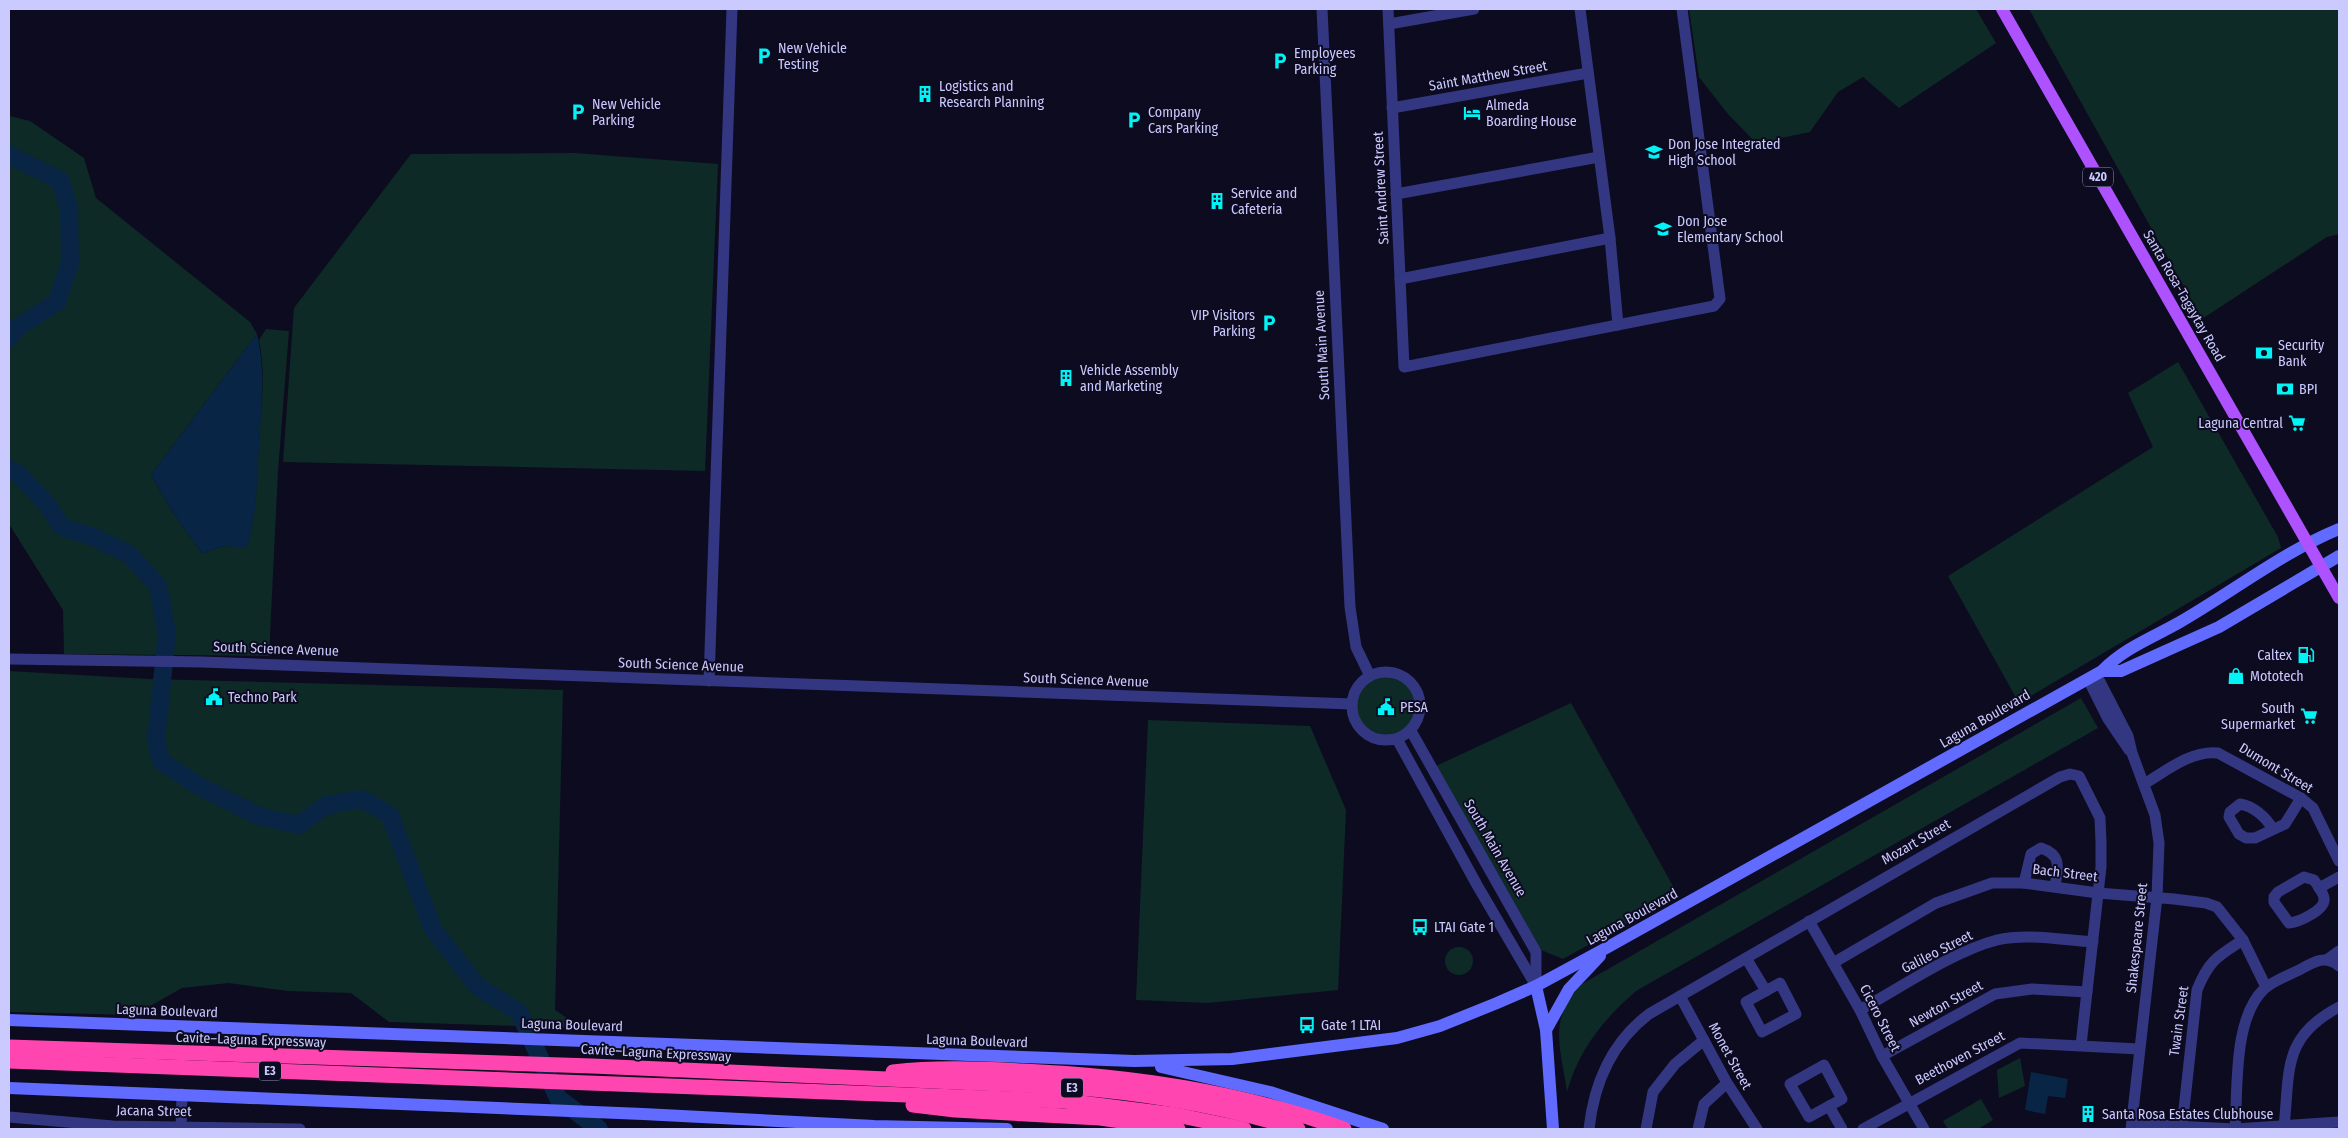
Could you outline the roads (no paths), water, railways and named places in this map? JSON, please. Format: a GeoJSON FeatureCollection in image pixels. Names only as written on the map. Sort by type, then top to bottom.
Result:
{"type":"FeatureCollection","features":[{"type":"Feature","properties":{"kind":"highway","name":"Cavite–Laguna Expressway"},"geometry":{"type":"LineString","coordinates":[[9,1048],[400,1062],[592,1066],[1111,1105],[1176,1115],[1244,1129]]}},
{"type":"Feature","properties":{"kind":"highway","name":"Cavite–Laguna Expressway"},"geometry":{"type":"LineString","coordinates":[[9,1061],[601,1084],[1114,1091],[1224,1109],[1298,1129]]}},
{"type":"Feature","properties":{"kind":"highway"},"geometry":{"type":"LineString","coordinates":[[841,1086],[950,1068],[1095,1075],[1145,1080],[1240,1099],[1344,1129]]}},
{"type":"Feature","properties":{"kind":"highway"},"geometry":{"type":"LineString","coordinates":[[841,1086],[955,1110],[1100,1118],[1178,1129]]}},
{"type":"Feature","properties":{"kind":"main road","name":"Santa Rosa-Tagaytay Road"},"geometry":{"type":"LineString","coordinates":[[2002,9],[2339,598]]}},
{"type":"Feature","properties":{"kind":"main road","name":"Laguna Boulevard"},"geometry":{"type":"LineString","coordinates":[[9,1020],[1134,1062],[1232,1059],[1397,1038],[1455,1020],[1536,986],[2095,675],[2117,656],[2178,623],[2308,545],[2339,529]]}},
{"type":"Feature","properties":{"kind":"main road","name":"Laguna Boulevard"},"geometry":{"type":"LineString","coordinates":[[2095,675],[2121,671],[2167,652],[2219,627],[2339,556]]}},
{"type":"Feature","properties":{"kind":"main road"},"geometry":{"type":"LineString","coordinates":[[1546,1030],[1569,989],[1608,947]]}},
{"type":"Feature","properties":{"kind":"main road"},"geometry":{"type":"LineString","coordinates":[[1536,986],[1546,1030],[1553,1129]]}},
{"type":"Feature","properties":{"kind":"main road","name":"Laguna Boulevard"},"geometry":{"type":"LineString","coordinates":[[1134,1062],[1270,1092],[1383,1129]]}},
{"type":"Feature","properties":{"kind":"main road"},"geometry":{"type":"LineString","coordinates":[[9,1088],[643,1114],[874,1128],[1007,1129]]}},
{"type":"Feature","properties":{"kind":"street"},"geometry":{"type":"LineString","coordinates":[[709,681],[732,9]]}},
{"type":"Feature","properties":{"kind":"street","name":"South Main Avenue"},"geometry":{"type":"LineString","coordinates":[[1322,9],[1350,608],[1356,647],[1370,676]]}},
{"type":"Feature","properties":{"kind":"street","name":"Saint Andrew Street"},"geometry":{"type":"LineString","coordinates":[[1388,9],[1404,367],[1618,326]]}},
{"type":"Feature","properties":{"kind":"street"},"geometry":{"type":"LineString","coordinates":[[1388,24],[1474,9]]}},
{"type":"Feature","properties":{"kind":"street"},"geometry":{"type":"LineString","coordinates":[[1580,9],[1610,238],[1618,326],[1714,306],[1720,299],[1682,9]]}},
{"type":"Feature","properties":{"kind":"street","name":"Saint Matthew Street"},"geometry":{"type":"LineString","coordinates":[[1392,108],[1588,73]]}},
{"type":"Feature","properties":{"kind":"street"},"geometry":{"type":"LineString","coordinates":[[1396,194],[1600,157]]}},
{"type":"Feature","properties":{"kind":"street"},"geometry":{"type":"LineString","coordinates":[[1400,279],[1610,238]]}},
{"type":"Feature","properties":{"kind":"street","name":"South Science Avenue"},"geometry":{"type":"LineString","coordinates":[[9,659],[202,662],[1352,704]]}},
{"type":"Feature","properties":{"kind":"street"},"geometry":{"type":"LineString","coordinates":[[1384,672],[1394,673],[1403,676],[1414,686],[1419,694],[1421,709],[1418,720],[1411,731],[1397,739],[1380,740],[1365,734],[1355,721],[1352,704],[1356,689],[1370,676],[1384,672]]}},
{"type":"Feature","properties":{"kind":"street","name":"Shakespeare Street"},"geometry":{"type":"LineString","coordinates":[[2095,675],[2094,701],[2102,716],[2108,719],[2132,753]]}},
{"type":"Feature","properties":{"kind":"street","name":"Shakespeare Street"},"geometry":{"type":"LineString","coordinates":[[2095,675],[2128,736],[2132,753],[2155,815],[2159,843],[2157,897],[2131,1126]]}},
{"type":"Feature","properties":{"kind":"street","name":"South Main Avenue"},"geometry":{"type":"LineString","coordinates":[[1411,731],[1536,952],[1536,986]]}},
{"type":"Feature","properties":{"kind":"street"},"geometry":{"type":"LineString","coordinates":[[1397,739],[1477,885],[1536,986]]}},
{"type":"Feature","properties":{"kind":"street","name":"Dumont Street"},"geometry":{"type":"LineString","coordinates":[[2144,784],[2194,755],[2206,751],[2228,757],[2302,798],[2313,808],[2339,861]]}},
{"type":"Feature","properties":{"kind":"street","name":"Mozart Street"},"geometry":{"type":"LineString","coordinates":[[1589,1129],[1592,1102],[1604,1069],[1618,1045],[1636,1024],[1680,996],[1809,921],[2060,777],[2070,774],[2079,776],[2100,818],[2101,867],[2081,1045]]}},
{"type":"Feature","properties":{"kind":"street"},"geometry":{"type":"LineString","coordinates":[[2272,828],[2285,824],[2302,798]]}},
{"type":"Feature","properties":{"kind":"street"},"geometry":{"type":"LineString","coordinates":[[2024,883],[2031,854],[2041,848],[2052,852],[2057,859],[2055,886]]}},
{"type":"Feature","properties":{"kind":"street"},"geometry":{"type":"LineString","coordinates":[[2304,877],[2314,880],[2319,888],[2324,897],[2323,904],[2319,909],[2295,922],[2289,922],[2274,902],[2274,897],[2278,892],[2304,877]]}},
{"type":"Feature","properties":{"kind":"street"},"geometry":{"type":"LineString","coordinates":[[2319,888],[2339,877]]}},
{"type":"Feature","properties":{"kind":"street","name":"Bach Street"},"geometry":{"type":"LineString","coordinates":[[1833,963],[1936,903],[1992,883],[2024,883],[2098,893],[2206,903],[2217,907],[2243,940],[2266,987]]}},
{"type":"Feature","properties":{"kind":"street","name":"Cicero Street"},"geometry":{"type":"LineString","coordinates":[[1809,921],[1860,1010],[1882,1056],[1924,1129]]}},
{"type":"Feature","properties":{"kind":"street","name":"Galileo Street"},"geometry":{"type":"LineString","coordinates":[[1860,1010],[1966,952],[1998,940],[2034,937],[2093,942]]}},
{"type":"Feature","properties":{"kind":"street","name":"Twain Street"},"geometry":{"type":"LineString","coordinates":[[2182,1127],[2197,990],[2203,973],[2213,959],[2243,940]]}},
{"type":"Feature","properties":{"kind":"street"},"geometry":{"type":"LineString","coordinates":[[2235,1129],[2242,1030],[2254,1000],[2266,987],[2318,960],[2328,959],[2339,951]]}},
{"type":"Feature","properties":{"kind":"street"},"geometry":{"type":"LineString","coordinates":[[1746,958],[1766,991]]}},
{"type":"Feature","properties":{"kind":"street"},"geometry":{"type":"LineString","coordinates":[[2328,959],[2339,966]]}},
{"type":"Feature","properties":{"kind":"street"},"geometry":{"type":"LineString","coordinates":[[1780,984],[1796,1014],[1762,1032],[1746,1002],[1766,991],[1780,984]]}},
{"type":"Feature","properties":{"kind":"street","name":"Newton Street"},"geometry":{"type":"LineString","coordinates":[[1882,1056],[1995,994],[2032,988],[2087,992]]}},
{"type":"Feature","properties":{"kind":"street","name":"Monet Street"},"geometry":{"type":"LineString","coordinates":[[1680,996],[1727,1083],[1756,1129]]}},
{"type":"Feature","properties":{"kind":"street"},"geometry":{"type":"LineString","coordinates":[[2284,1127],[2291,1059],[2298,1042],[2319,1018],[2339,1007]]}},
{"type":"Feature","properties":{"kind":"street"},"geometry":{"type":"LineString","coordinates":[[1646,1129],[1653,1092],[1675,1064],[1704,1040]]}},
{"type":"Feature","properties":{"kind":"street","name":"Beethoven Street"},"geometry":{"type":"LineString","coordinates":[[1863,1129],[2020,1043],[2139,1049]]}},
{"type":"Feature","properties":{"kind":"street"},"geometry":{"type":"LineString","coordinates":[[1824,1065],[1842,1099],[1829,1106],[1808,1117],[1790,1084],[1824,1065]]}},
{"type":"Feature","properties":{"kind":"street"},"geometry":{"type":"LineString","coordinates":[[1698,1129],[1704,1104],[1727,1083]]}},
{"type":"Feature","properties":{"kind":"street"},"geometry":{"type":"LineString","coordinates":[[181,1128],[182,1094]]}},
{"type":"Feature","properties":{"kind":"street"},"geometry":{"type":"LineString","coordinates":[[1829,1106],[1842,1129]]}},
{"type":"Feature","properties":{"kind":"street","name":"Jacana Street"},"geometry":{"type":"LineString","coordinates":[[9,1117],[28,1124],[300,1129]]}},
{"type":"Feature","properties":{"kind":"street"},"geometry":{"type":"LineString","coordinates":[[2131,1126],[2235,1129],[2339,1122]]}},
{"type":"Feature","properties":{"kind":"water"},"geometry":{"type":"Polygon","coordinates":[[[257,334],[260,348],[262,389],[256,496],[247,548],[224,546],[202,553],[177,519],[151,475],[257,334]]]}},
{"type":"Feature","properties":{"kind":"water"},"geometry":{"type":"Polygon","coordinates":[[[2031,1072],[2068,1079],[2065,1098],[2048,1096],[2045,1114],[2025,1110],[2031,1072]]]}},
{"type":"Feature","properties":{"kind":"waterway"},"geometry":{"type":"LineString","coordinates":[[9,155],[60,180],[69,209],[70,263],[57,302],[15,329],[9,338]]}},
{"type":"Feature","properties":{"kind":"waterway"},"geometry":{"type":"LineString","coordinates":[[9,469],[18,474],[47,504],[62,527],[91,536],[129,554],[158,586],[167,633],[156,740],[161,761],[199,786],[259,816],[298,825],[327,805],[362,799],[390,815],[433,929],[478,987],[519,1012],[558,1098],[599,1129]]}},
{"type":"Feature","properties":{"kind":"place","name":"New Vehicle Testing"},"geometry":{"type":"Point","coordinates":[764,56]}},
{"type":"Feature","properties":{"kind":"place","name":"Employees Parking"},"geometry":{"type":"Point","coordinates":[1280,61]}},
{"type":"Feature","properties":{"kind":"place","name":"Logistics and Research Planning"},"geometry":{"type":"Point","coordinates":[925,94]}},
{"type":"Feature","properties":{"kind":"place","name":"New Vehicle Parking"},"geometry":{"type":"Point","coordinates":[578,112]}},
{"type":"Feature","properties":{"kind":"place","name":"Almeda Boarding House"},"geometry":{"type":"Point","coordinates":[1472,113]}},
{"type":"Feature","properties":{"kind":"place","name":"Company Cars Parking"},"geometry":{"type":"Point","coordinates":[1134,120]}},
{"type":"Feature","properties":{"kind":"place","name":"Don Jose Integrated High School"},"geometry":{"type":"Point","coordinates":[1654,152]}},
{"type":"Feature","properties":{"kind":"place","name":"Service and Cafeteria"},"geometry":{"type":"Point","coordinates":[1217,201]}},
{"type":"Feature","properties":{"kind":"place","name":"Don Jose Elementary School"},"geometry":{"type":"Point","coordinates":[1663,229]}},
{"type":"Feature","properties":{"kind":"place","name":"VIP Visitors Parking"},"geometry":{"type":"Point","coordinates":[1269,323]}},
{"type":"Feature","properties":{"kind":"place","name":"Security Bank"},"geometry":{"type":"Point","coordinates":[2264,353]}},
{"type":"Feature","properties":{"kind":"place","name":"Vehicle Assembly and Marketing"},"geometry":{"type":"Point","coordinates":[1066,378]}},
{"type":"Feature","properties":{"kind":"place","name":"BPI"},"geometry":{"type":"Point","coordinates":[2285,389]}},
{"type":"Feature","properties":{"kind":"place","name":"Laguna Central"},"geometry":{"type":"Point","coordinates":[2297,423]}},
{"type":"Feature","properties":{"kind":"place","name":"Caltex"},"geometry":{"type":"Point","coordinates":[2306,655]}},
{"type":"Feature","properties":{"kind":"place","name":"Mototech"},"geometry":{"type":"Point","coordinates":[2236,676]}},
{"type":"Feature","properties":{"kind":"place","name":"Techno Park"},"geometry":{"type":"Point","coordinates":[214,697]}},
{"type":"Feature","properties":{"kind":"place","name":"PESA"},"geometry":{"type":"Point","coordinates":[1386,707]}},
{"type":"Feature","properties":{"kind":"place","name":"South Supermarket"},"geometry":{"type":"Point","coordinates":[2309,716]}},
{"type":"Feature","properties":{"kind":"place","name":"LTAI Gate 1"},"geometry":{"type":"Point","coordinates":[1420,927]}},
{"type":"Feature","properties":{"kind":"place","name":"Gate 1 LTAI"},"geometry":{"type":"Point","coordinates":[1307,1025]}},
{"type":"Feature","properties":{"kind":"place","name":"Santa Rosa Estates Clubhouse"},"geometry":{"type":"Point","coordinates":[2088,1114]}}]}
